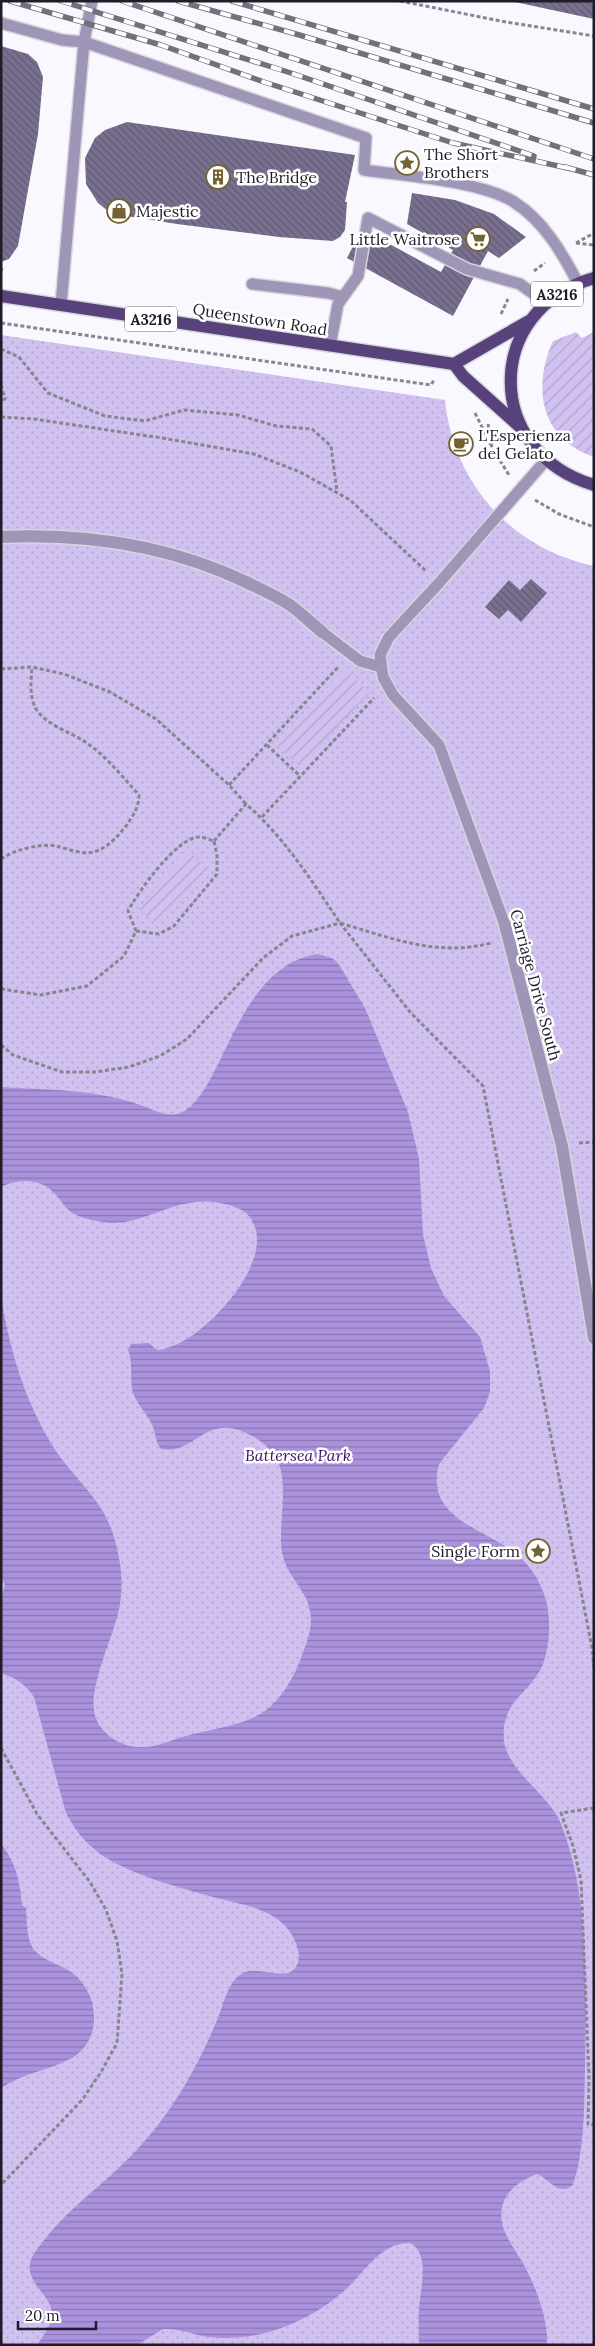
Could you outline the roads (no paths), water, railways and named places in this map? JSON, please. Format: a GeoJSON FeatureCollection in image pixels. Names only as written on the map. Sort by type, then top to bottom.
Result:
{"type":"FeatureCollection","features":[{"type":"Feature","properties":{"kind":"main road","name":"A3216"},"geometry":{"type":"LineString","coordinates":[[522,429],[512,395],[511,378],[518,343],[529,322],[546,303],[578,283],[594,278]]}},
{"type":"Feature","properties":{"kind":"main road","name":"Queenstown Road"},"geometry":{"type":"LineString","coordinates":[[1,296],[454,364]]}},
{"type":"Feature","properties":{"kind":"main road","name":"A3216"},"geometry":{"type":"LineString","coordinates":[[529,322],[454,364],[462,376],[522,429],[546,460],[576,480],[594,485]]}},
{"type":"Feature","properties":{"kind":"street"},"geometry":{"type":"LineString","coordinates":[[1,537],[73,536],[170,553],[215,568],[258,588],[290,605],[322,632]]}},
{"type":"Feature","properties":{"kind":"street","name":"Carriage Drive South"},"geometry":{"type":"LineString","coordinates":[[505,925],[562,1146],[594,1338]]}},
{"type":"Feature","properties":{"kind":"lane"},"geometry":{"type":"LineString","coordinates":[[61,305],[84,42],[92,1]]}},
{"type":"Feature","properties":{"kind":"lane"},"geometry":{"type":"LineString","coordinates":[[1,23],[62,40],[84,42],[366,138],[364,170],[487,189],[515,202],[541,226],[561,252],[578,283]]}},
{"type":"Feature","properties":{"kind":"lane"},"geometry":{"type":"LineString","coordinates":[[330,346],[338,304],[358,276],[368,218],[467,269],[520,284],[546,303]]}},
{"type":"Feature","properties":{"kind":"lane"},"geometry":{"type":"LineString","coordinates":[[252,284],[328,293],[344,298]]}},
{"type":"Feature","properties":{"kind":"lane"},"geometry":{"type":"LineString","coordinates":[[322,632],[360,661],[381,667],[380,655],[389,637],[439,583],[546,460]]}},
{"type":"Feature","properties":{"kind":"lane","name":"Carriage Drive South"},"geometry":{"type":"LineString","coordinates":[[381,667],[387,685],[393,695],[439,745],[505,925]]}},
{"type":"Feature","properties":{"kind":"railway"},"geometry":{"type":"LineString","coordinates":[[10,1],[161,45],[264,82],[453,143],[572,169]]}},
{"type":"Feature","properties":{"kind":"railway"},"geometry":{"type":"LineString","coordinates":[[61,1],[291,73],[534,156]]}},
{"type":"Feature","properties":{"kind":"railway"},"geometry":{"type":"LineString","coordinates":[[122,1],[594,159]]}},
{"type":"Feature","properties":{"kind":"railway"},"geometry":{"type":"LineString","coordinates":[[178,1],[296,34],[594,123]]}},
{"type":"Feature","properties":{"kind":"railway"},"geometry":{"type":"LineString","coordinates":[[232,1],[594,109]]}},
{"type":"Feature","properties":{"kind":"railway"},"geometry":{"type":"LineString","coordinates":[[565,167],[594,175]]}},
{"type":"Feature","properties":{"kind":"place","name":"The Short Brothers"},"geometry":{"type":"Point","coordinates":[407,163]}},
{"type":"Feature","properties":{"kind":"place","name":"The Bridge"},"geometry":{"type":"Point","coordinates":[218,177]}},
{"type":"Feature","properties":{"kind":"place","name":"Majestic"},"geometry":{"type":"Point","coordinates":[119,211]}},
{"type":"Feature","properties":{"kind":"place","name":"Little Waitrose"},"geometry":{"type":"Point","coordinates":[478,239]}},
{"type":"Feature","properties":{"kind":"place","name":"L'Esperienza del Gelato"},"geometry":{"type":"Point","coordinates":[461,444]}},
{"type":"Feature","properties":{"kind":"place","name":"Single Form"},"geometry":{"type":"Point","coordinates":[538,1551]}},
{"type":"Feature","properties":{"kind":"park label","name":"Battersea Park"},"geometry":{"type":"Point","coordinates":[298,1455]}}]}
